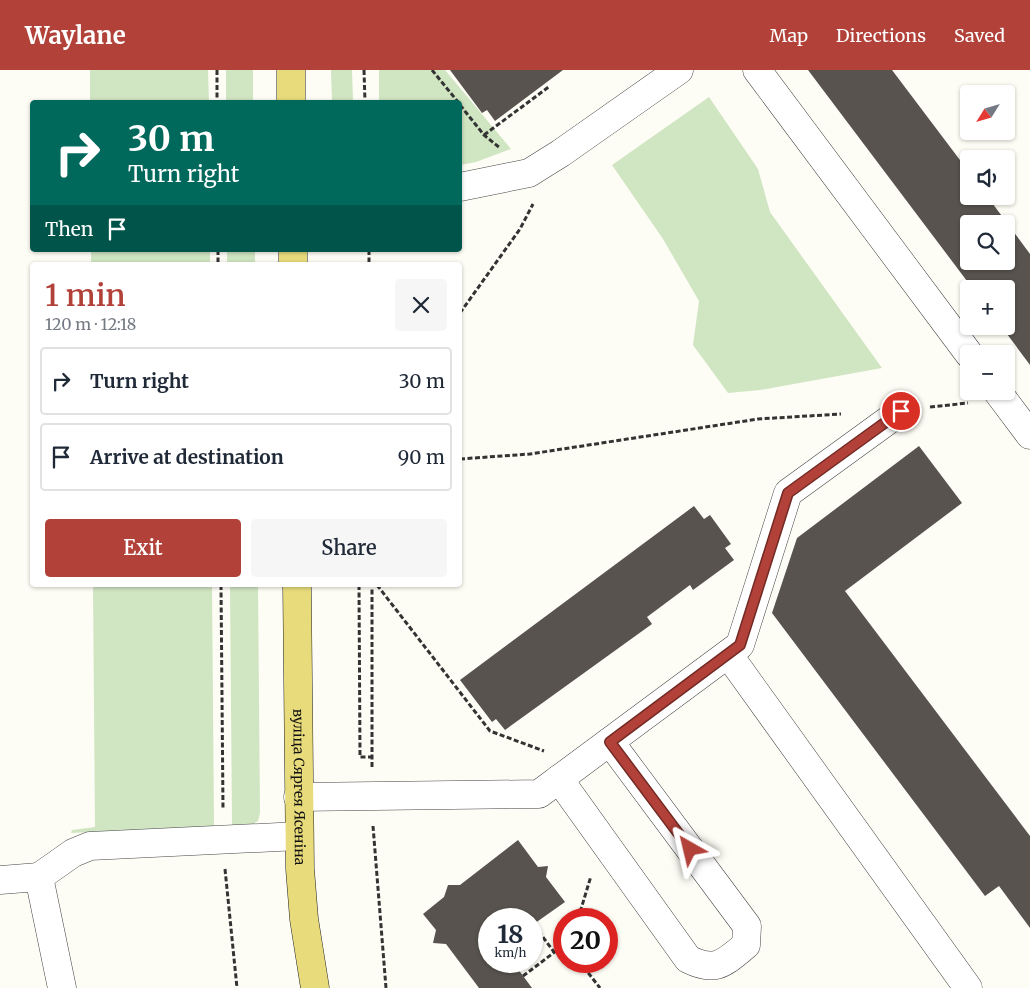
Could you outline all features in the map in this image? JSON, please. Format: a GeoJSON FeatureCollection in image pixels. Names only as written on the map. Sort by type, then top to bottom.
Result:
{"type":"FeatureCollection","features":[{"type":"Feature","properties":{"kind":"main road"},"geometry":{"type":"LineString","coordinates":[[291,70],[291,100]]}},
{"type":"Feature","properties":{"kind":"main road","name":"вуліца Сяргея Ясеніна"},"geometry":{"type":"LineString","coordinates":[[297,587],[299,836],[304,919],[315,988]]}},
{"type":"Feature","properties":{"kind":"lane"},"geometry":{"type":"LineString","coordinates":[[462,186],[534,184],[561,153],[679,70]]}},
{"type":"Feature","properties":{"kind":"lane"},"geometry":{"type":"LineString","coordinates":[[757,70],[962,345]]}},
{"type":"Feature","properties":{"kind":"lane"},"geometry":{"type":"LineString","coordinates":[[1004,400],[1030,435]]}},
{"type":"Feature","properties":{"kind":"lane"},"geometry":{"type":"LineString","coordinates":[[298,797],[539,794],[740,645],[788,493],[901,411]]}},
{"type":"Feature","properties":{"kind":"lane"},"geometry":{"type":"LineString","coordinates":[[728,654],[968,988]]}},
{"type":"Feature","properties":{"kind":"lane"},"geometry":{"type":"LineString","coordinates":[[569,771],[688,959],[704,967],[725,963],[746,945],[747,926],[610,742]]}},
{"type":"Feature","properties":{"kind":"lane"},"geometry":{"type":"LineString","coordinates":[[0,880],[39,876],[73,853],[90,846],[223,838],[299,836]]}},
{"type":"Feature","properties":{"kind":"lane"},"geometry":{"type":"LineString","coordinates":[[39,876],[62,988]]}},
{"type":"Feature","properties":{"kind":"path"},"geometry":{"type":"LineString","coordinates":[[217,70],[217,100]]}},
{"type":"Feature","properties":{"kind":"path"},"geometry":{"type":"LineString","coordinates":[[364,70],[365,100]]}},
{"type":"Feature","properties":{"kind":"path"},"geometry":{"type":"LineString","coordinates":[[432,70],[456,100]]}},
{"type":"Feature","properties":{"kind":"path"},"geometry":{"type":"LineString","coordinates":[[484,135],[550,86]]}},
{"type":"Feature","properties":{"kind":"path"},"geometry":{"type":"LineString","coordinates":[[462,108],[484,135],[534,184],[520,229],[462,310]]}},
{"type":"Feature","properties":{"kind":"path"},"geometry":{"type":"LineString","coordinates":[[901,411],[969,400]]}},
{"type":"Feature","properties":{"kind":"path"},"geometry":{"type":"LineString","coordinates":[[462,459],[530,454],[758,419],[844,414]]}},
{"type":"Feature","properties":{"kind":"path"},"geometry":{"type":"LineString","coordinates":[[221,587],[223,838],[237,988]]}},
{"type":"Feature","properties":{"kind":"path"},"geometry":{"type":"LineString","coordinates":[[359,587],[360,757],[372,757]]}},
{"type":"Feature","properties":{"kind":"path"},"geometry":{"type":"LineString","coordinates":[[379,587],[490,730],[569,771]]}},
{"type":"Feature","properties":{"kind":"path"},"geometry":{"type":"LineString","coordinates":[[543,937],[553,951]]}},
{"type":"Feature","properties":{"kind":"path"},"geometry":{"type":"LineString","coordinates":[[523,976],[553,953]]}},
{"type":"Feature","properties":{"kind":"path"},"geometry":{"type":"LineString","coordinates":[[588,973],[600,988]]}},
{"type":"Feature","properties":{"kind":"green space"},"geometry":{"type":"Polygon","coordinates":[[[90,70],[208,70],[209,100],[90,100],[90,70]]]}},
{"type":"Feature","properties":{"kind":"green space"},"geometry":{"type":"Polygon","coordinates":[[[226,70],[253,70],[253,100],[226,100],[226,70]]]}},
{"type":"Feature","properties":{"kind":"green space"},"geometry":{"type":"Polygon","coordinates":[[[331,70],[352,70],[353,100],[332,100],[331,70]]]}},
{"type":"Feature","properties":{"kind":"green space"},"geometry":{"type":"Polygon","coordinates":[[[379,70],[445,70],[511,149],[476,162],[462,165],[462,100],[379,100],[379,70]]]}},
{"type":"Feature","properties":{"kind":"green space"},"geometry":{"type":"Polygon","coordinates":[[[709,97],[758,169],[770,212],[882,368],[760,390],[728,393],[693,345],[699,301],[663,239],[612,165],[709,97]]]}},
{"type":"Feature","properties":{"kind":"green space"},"geometry":{"type":"Polygon","coordinates":[[[91,252],[210,252],[210,262],[91,262],[91,252]]]}},
{"type":"Feature","properties":{"kind":"green space"},"geometry":{"type":"Polygon","coordinates":[[[227,252],[255,252],[255,262],[227,262],[227,252]]]}},
{"type":"Feature","properties":{"kind":"green space"},"geometry":{"type":"Polygon","coordinates":[[[93,587],[212,587],[214,826],[71,833],[72,830],[95,827],[93,587]]]}},
{"type":"Feature","properties":{"kind":"green space"},"geometry":{"type":"Polygon","coordinates":[[[230,587],[258,587],[260,813],[258,821],[253,824],[232,825],[230,587]]]}},
{"type":"Feature","properties":{"kind":"building"},"geometry":{"type":"Polygon","coordinates":[[[450,70],[563,70],[495,121],[487,110],[482,113],[450,70]]]}},
{"type":"Feature","properties":{"kind":"building"},"geometry":{"type":"Polygon","coordinates":[[[808,70],[892,70],[960,160],[960,205],[994,205],[1001,215],[960,215],[960,270],[1015,270],[1015,234],[1030,254],[1030,365],[1008,335],[1015,335],[1015,280],[966,280],[808,70]]]}},
{"type":"Feature","properties":{"kind":"building"},"geometry":{"type":"Polygon","coordinates":[[[919,446],[962,503],[845,591],[1030,836],[1030,928],[999,886],[985,896],[772,613],[797,538],[919,446]]]}},
{"type":"Feature","properties":{"kind":"building"},"geometry":{"type":"Polygon","coordinates":[[[694,506],[704,519],[710,515],[731,544],[725,548],[734,560],[693,590],[690,585],[647,617],[652,624],[505,730],[496,719],[492,722],[460,680],[694,506]]]}},
{"type":"Feature","properties":{"kind":"building"},"geometry":{"type":"Polygon","coordinates":[[[518,840],[538,867],[548,866],[546,877],[565,902],[556,908],[553,908],[553,910],[543,918],[543,908],[478,908],[478,973],[521,973],[532,988],[479,988],[446,944],[433,943],[436,930],[423,914],[444,897],[448,885],[460,885],[518,840]]]}},
{"type":"Feature","properties":{"kind":"route"},"geometry":{"type":"LineString","coordinates":[[690,849],[610,742],[740,645],[788,493],[901,411]]}}]}
